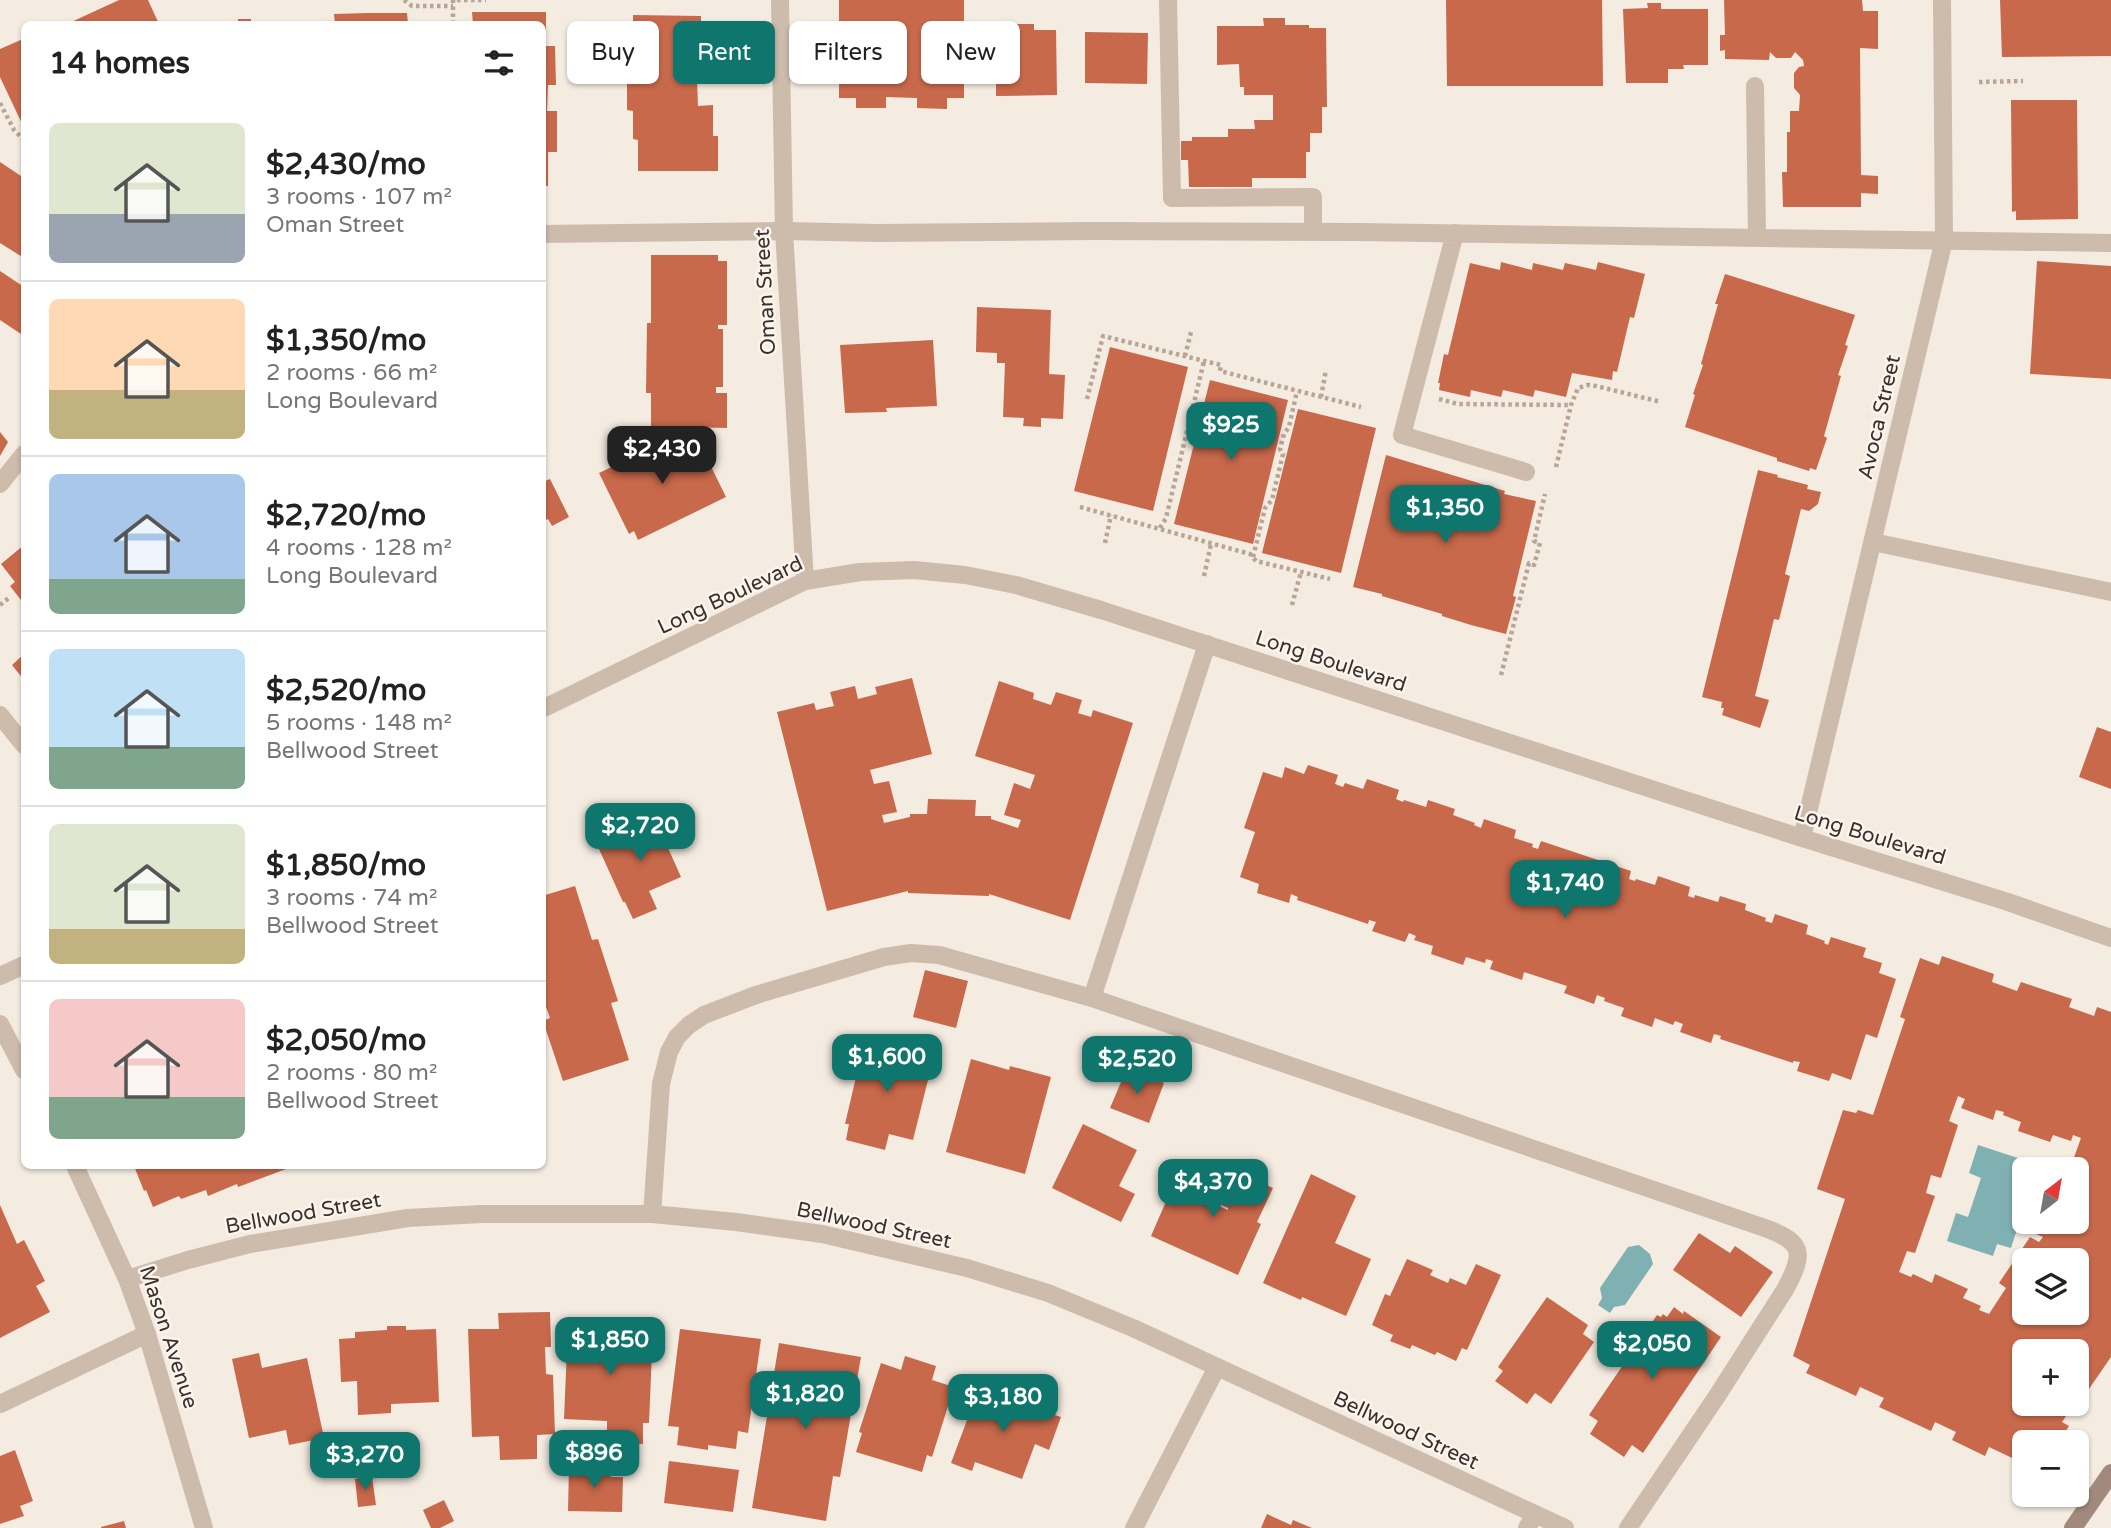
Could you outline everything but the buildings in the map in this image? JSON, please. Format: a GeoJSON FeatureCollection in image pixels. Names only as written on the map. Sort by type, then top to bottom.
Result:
{"type":"FeatureCollection","features":[{"type":"Feature","properties":{"kind":"main road"},"geometry":{"type":"LineString","coordinates":[[2073,1528],[2111,1473]]}},
{"type":"Feature","properties":{"kind":"street","name":"Oman Street"},"geometry":{"type":"LineString","coordinates":[[780,0],[784,231],[805,581]]}},
{"type":"Feature","properties":{"kind":"street"},"geometry":{"type":"LineString","coordinates":[[1167,0],[1172,198],[1312,197],[1313,232]]}},
{"type":"Feature","properties":{"kind":"street","name":"Avoca Street"},"geometry":{"type":"LineString","coordinates":[[1802,838],[1944,240],[1942,0]]}},
{"type":"Feature","properties":{"kind":"street"},"geometry":{"type":"LineString","coordinates":[[1755,86],[1757,238]]}},
{"type":"Feature","properties":{"kind":"street"},"geometry":{"type":"LineString","coordinates":[[546,234],[784,231],[1313,232],[2111,243]]}},
{"type":"Feature","properties":{"kind":"street"},"geometry":{"type":"LineString","coordinates":[[1455,233],[1402,435],[1525,472]]}},
{"type":"Feature","properties":{"kind":"street"},"geometry":{"type":"LineString","coordinates":[[0,484],[21,458]]}},
{"type":"Feature","properties":{"kind":"street"},"geometry":{"type":"LineString","coordinates":[[1872,542],[2111,592]]}},
{"type":"Feature","properties":{"kind":"street","name":"Long Boulevard"},"geometry":{"type":"LineString","coordinates":[[546,707],[805,581],[860,572],[914,570],[965,575],[1016,585],[1207,644],[1802,838],[2005,901],[2111,938]]}},
{"type":"Feature","properties":{"kind":"street"},"geometry":{"type":"LineString","coordinates":[[1092,998],[1207,644]]}},
{"type":"Feature","properties":{"kind":"street"},"geometry":{"type":"LineString","coordinates":[[0,715],[21,741]]}},
{"type":"Feature","properties":{"kind":"street"},"geometry":{"type":"LineString","coordinates":[[652,1214],[664,1069],[677,1037],[704,1014],[804,980],[884,957],[911,953],[939,955],[1092,998],[1765,1228],[1788,1238],[1796,1245],[1798,1257],[1786,1288],[1628,1528]]}},
{"type":"Feature","properties":{"kind":"street"},"geometry":{"type":"LineString","coordinates":[[0,976],[21,966]]}},
{"type":"Feature","properties":{"kind":"street"},"geometry":{"type":"LineString","coordinates":[[0,1024],[21,1064]]}},
{"type":"Feature","properties":{"kind":"street","name":"Mason Avenue"},"geometry":{"type":"LineString","coordinates":[[76,1169],[127,1279],[147,1334],[204,1528]]}},
{"type":"Feature","properties":{"kind":"street","name":"Bellwood Street"},"geometry":{"type":"LineString","coordinates":[[127,1279],[250,1244],[408,1218],[481,1214],[652,1214],[822,1234],[967,1268],[1048,1293],[1217,1367],[1531,1521],[1565,1528]]}},
{"type":"Feature","properties":{"kind":"street"},"geometry":{"type":"LineString","coordinates":[[0,1404],[147,1334]]}},
{"type":"Feature","properties":{"kind":"street"},"geometry":{"type":"LineString","coordinates":[[1134,1528],[1217,1367]]}},
{"type":"Feature","properties":{"kind":"path"},"geometry":{"type":"LineString","coordinates":[[404,0],[412,6],[453,6]]}},
{"type":"Feature","properties":{"kind":"path"},"geometry":{"type":"LineString","coordinates":[[453,21],[453,0],[486,0]]}},
{"type":"Feature","properties":{"kind":"path"},"geometry":{"type":"LineString","coordinates":[[1979,82],[2023,81]]}},
{"type":"Feature","properties":{"kind":"path"},"geometry":{"type":"LineString","coordinates":[[0,103],[14,130],[21,137]]}},
{"type":"Feature","properties":{"kind":"path"},"geometry":{"type":"LineString","coordinates":[[1185,356],[1191,332]]}},
{"type":"Feature","properties":{"kind":"path"},"geometry":{"type":"LineString","coordinates":[[1087,399],[1103,336],[1221,365],[1220,371],[1361,407]]}},
{"type":"Feature","properties":{"kind":"path"},"geometry":{"type":"LineString","coordinates":[[1160,528],[1166,518],[1204,361]]}},
{"type":"Feature","properties":{"kind":"path"},"geometry":{"type":"LineString","coordinates":[[1321,397],[1326,370]]}},
{"type":"Feature","properties":{"kind":"path"},"geometry":{"type":"LineString","coordinates":[[1554,474],[1571,405],[1578,388],[1588,385],[1661,402]]}},
{"type":"Feature","properties":{"kind":"path"},"geometry":{"type":"LineString","coordinates":[[1253,557],[1265,508],[1272,500],[1283,454],[1280,450],[1283,434],[1289,427],[1297,391]]}},
{"type":"Feature","properties":{"kind":"path"},"geometry":{"type":"LineString","coordinates":[[1413,393],[1458,404],[1571,405]]}},
{"type":"Feature","properties":{"kind":"path"},"geometry":{"type":"LineString","coordinates":[[1500,675],[1529,563],[1534,565],[1540,543],[1534,541],[1546,491]]}},
{"type":"Feature","properties":{"kind":"path"},"geometry":{"type":"LineString","coordinates":[[1080,507],[1250,554],[1256,561],[1329,579]]}},
{"type":"Feature","properties":{"kind":"path"},"geometry":{"type":"LineString","coordinates":[[1105,543],[1111,515]]}},
{"type":"Feature","properties":{"kind":"path"},"geometry":{"type":"LineString","coordinates":[[1204,576],[1211,544]]}},
{"type":"Feature","properties":{"kind":"path"},"geometry":{"type":"LineString","coordinates":[[1292,605],[1301,572]]}},
{"type":"Feature","properties":{"kind":"path"},"geometry":{"type":"LineString","coordinates":[[0,605],[10,597]]}},
{"type":"Feature","properties":{"kind":"water"},"geometry":{"type":"Polygon","coordinates":[[[1978,1145],[2015,1157],[2012,1157],[2012,1234],[2016,1234],[2011,1248],[1997,1244],[1993,1256],[1947,1241],[1956,1213],[1968,1217],[1981,1178],[1969,1173],[1978,1145]]]}},
{"type":"Feature","properties":{"kind":"water"},"geometry":{"type":"Polygon","coordinates":[[[1639,1245],[1650,1254],[1653,1264],[1625,1305],[1614,1307],[1610,1313],[1598,1305],[1602,1298],[1600,1288],[1628,1247],[1639,1245]]]}}]}
